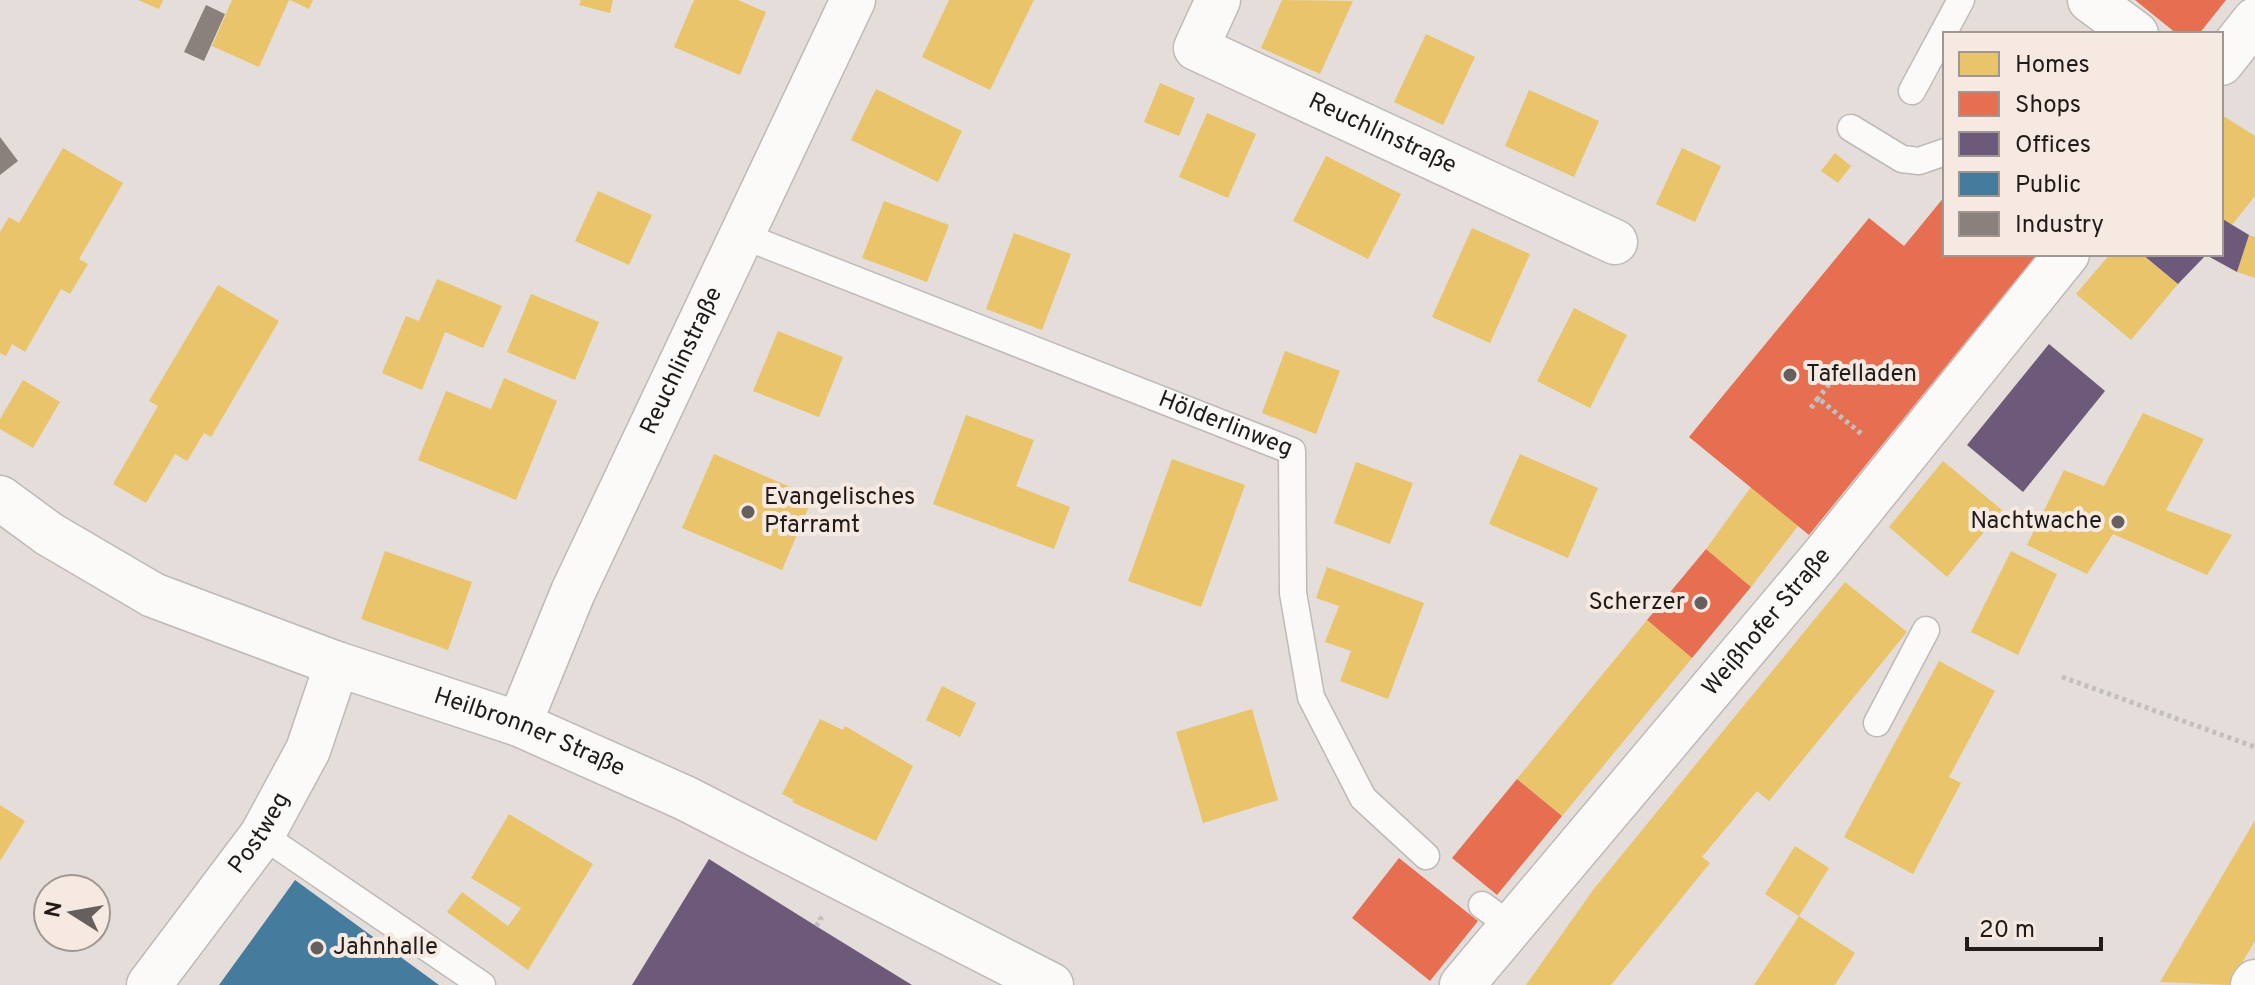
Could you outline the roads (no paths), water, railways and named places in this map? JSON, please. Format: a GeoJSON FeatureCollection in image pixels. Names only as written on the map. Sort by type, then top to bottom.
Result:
{"type":"FeatureCollection","features":[{"type":"Feature","properties":{"kind":"street","name":"Reuchlinstraße"},"geometry":{"type":"LineString","coordinates":[[519,724],[573,592],[853,0]]}},
{"type":"Feature","properties":{"kind":"street","name":"Reuchlinstraße"},"geometry":{"type":"LineString","coordinates":[[1218,0],[1196,48],[1615,242]]}},
{"type":"Feature","properties":{"kind":"street"},"geometry":{"type":"LineString","coordinates":[[2090,0],[2133,32]]}},
{"type":"Feature","properties":{"kind":"street"},"geometry":{"type":"LineString","coordinates":[[2223,60],[2255,20]]}},
{"type":"Feature","properties":{"kind":"street","name":"Weißhofer Straße"},"geometry":{"type":"LineString","coordinates":[[1462,985],[1497,915],[1825,554],[1897,460],[2065,256]]}},
{"type":"Feature","properties":{"kind":"street","name":"Heilbronner Straße"},"geometry":{"type":"LineString","coordinates":[[0,498],[49,534],[153,595],[337,664],[519,724],[685,798],[999,973],[1051,985]]}},
{"type":"Feature","properties":{"kind":"street","name":"Postweg"},"geometry":{"type":"LineString","coordinates":[[149,985],[262,835],[308,750],[337,664]]}},
{"type":"Feature","properties":{"kind":"lane"},"geometry":{"type":"LineString","coordinates":[[1944,32],[1961,0]]}},
{"type":"Feature","properties":{"kind":"lane"},"geometry":{"type":"LineString","coordinates":[[1912,91],[1943,33]]}},
{"type":"Feature","properties":{"kind":"lane"},"geometry":{"type":"LineString","coordinates":[[1851,128],[1902,159],[1919,161],[1943,153]]}},
{"type":"Feature","properties":{"kind":"lane","name":"Hölderlinweg"},"geometry":{"type":"LineString","coordinates":[[741,235],[1292,451],[1293,593],[1311,697],[1363,798],[1426,856]]}},
{"type":"Feature","properties":{"kind":"lane"},"geometry":{"type":"LineString","coordinates":[[1877,723],[1926,630]]}},
{"type":"Feature","properties":{"kind":"lane"},"geometry":{"type":"LineString","coordinates":[[262,835],[482,985]]}},
{"type":"Feature","properties":{"kind":"place","name":"Tafelladen"},"geometry":{"type":"Point","coordinates":[1790,375]}},
{"type":"Feature","properties":{"kind":"place","name":"Evangelisches Pfarramt"},"geometry":{"type":"Point","coordinates":[748,512]}},
{"type":"Feature","properties":{"kind":"place","name":"Nachtwache"},"geometry":{"type":"Point","coordinates":[2118,522]}},
{"type":"Feature","properties":{"kind":"place","name":"Scherzer"},"geometry":{"type":"Point","coordinates":[1701,603]}},
{"type":"Feature","properties":{"kind":"place","name":"Jahnhalle"},"geometry":{"type":"Point","coordinates":[317,948]}}]}
